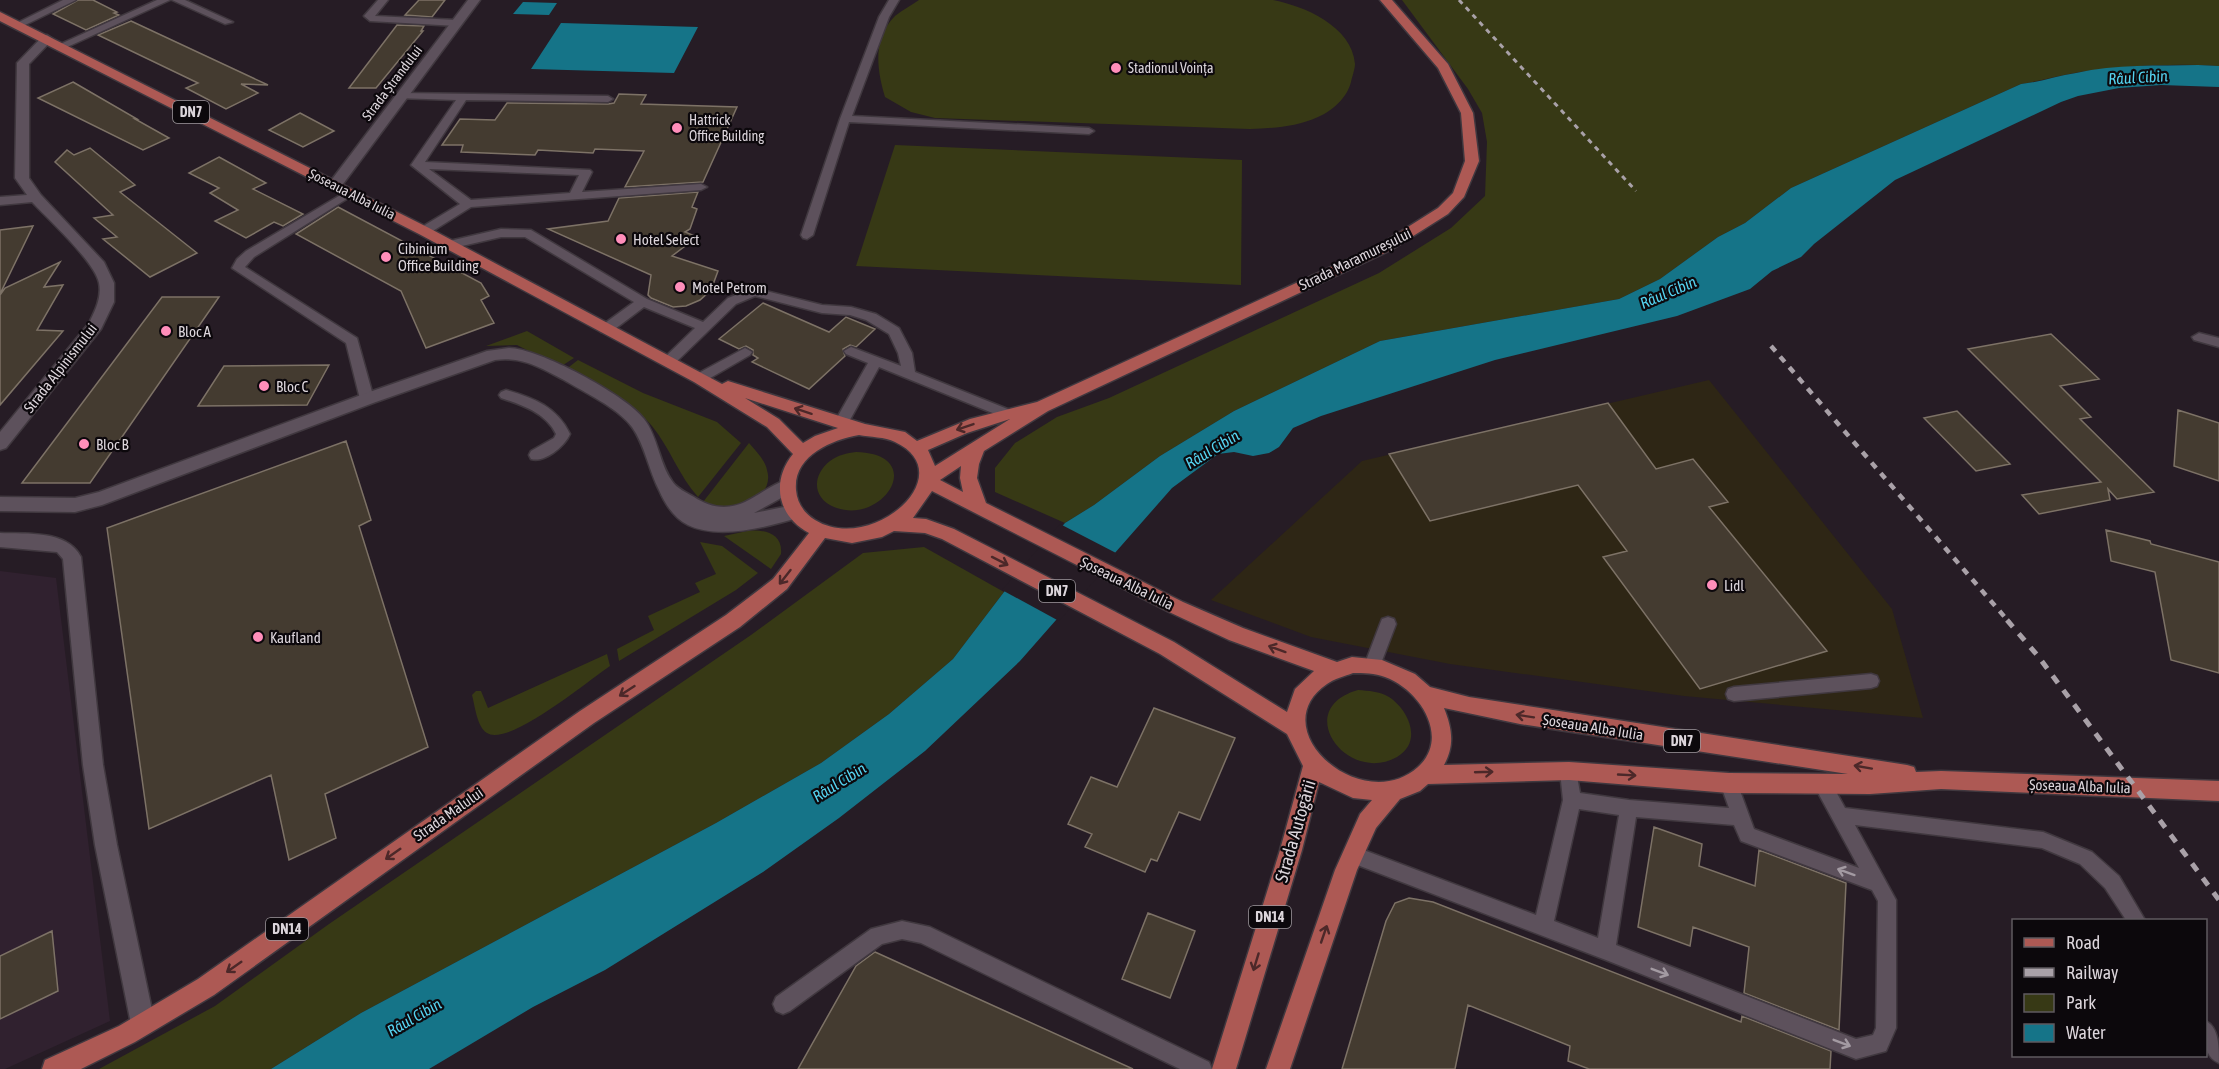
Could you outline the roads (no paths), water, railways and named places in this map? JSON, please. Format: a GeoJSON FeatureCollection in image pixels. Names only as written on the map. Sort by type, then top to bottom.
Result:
{"type":"FeatureCollection","features":[{"type":"Feature","properties":{"kind":"main road","name":"Strada Maramureșului"},"geometry":{"type":"LineString","coordinates":[[929,480],[1042,407],[1386,247],[1443,211],[1459,194],[1472,161],[1467,113],[1443,67],[1386,0]]}},
{"type":"Feature","properties":{"kind":"main road","name":"Șoseaua Alba Iulia"},"geometry":{"type":"LineString","coordinates":[[0,16],[424,231],[700,378],[773,423],[802,453]]}},
{"type":"Feature","properties":{"kind":"main road","name":"Șoseaua Alba Iulia"},"geometry":{"type":"LineString","coordinates":[[700,378],[859,429]]}},
{"type":"Feature","properties":{"kind":"main road","name":"Strada Maramureșului"},"geometry":{"type":"LineString","coordinates":[[917,447],[948,432],[1005,413],[1042,407]]}},
{"type":"Feature","properties":{"kind":"main road","name":"DN7"},"geometry":{"type":"LineString","coordinates":[[786,487],[790,470],[802,453],[829,436],[859,429],[887,431],[904,438],[917,447]]}},
{"type":"Feature","properties":{"kind":"main road"},"geometry":{"type":"LineString","coordinates":[[980,445],[967,470],[968,486],[981,510]]}},
{"type":"Feature","properties":{"kind":"main road"},"geometry":{"type":"LineString","coordinates":[[917,447],[927,462],[929,480]]}},
{"type":"Feature","properties":{"kind":"main road","name":"Șoseaua Alba Iulia"},"geometry":{"type":"LineString","coordinates":[[929,480],[981,510],[1176,607],[1236,634],[1332,669]]}},
{"type":"Feature","properties":{"kind":"main road","name":"DN7"},"geometry":{"type":"LineString","coordinates":[[794,512],[805,523],[820,531],[837,535],[857,535],[876,531],[894,524],[910,512],[923,498],[929,480]]}},
{"type":"Feature","properties":{"kind":"main road"},"geometry":{"type":"LineString","coordinates":[[786,487],[788,500],[794,512]]}},
{"type":"Feature","properties":{"kind":"main road","name":"DN7"},"geometry":{"type":"LineString","coordinates":[[894,524],[926,526],[948,534],[1167,648],[1295,728]]}},
{"type":"Feature","properties":{"kind":"main road","name":"Strada Malului"},"geometry":{"type":"LineString","coordinates":[[54,1069],[143,1024],[206,987],[577,724],[757,604],[780,584],[820,531]]}},
{"type":"Feature","properties":{"kind":"main road","name":"DN7"},"geometry":{"type":"LineString","coordinates":[[1352,665],[1372,666],[1392,671],[1410,681],[1425,694],[1439,718],[1442,745],[1437,761],[1426,775],[1411,785],[1393,791],[1372,792],[1350,788],[1331,779],[1314,765],[1302,747],[1295,728],[1296,709],[1303,692],[1315,678],[1332,669],[1352,665]]}},
{"type":"Feature","properties":{"kind":"main road","name":"Șoseaua Alba Iulia"},"geometry":{"type":"LineString","coordinates":[[1425,694],[1469,706],[1644,736],[1812,758],[1941,780]]}},
{"type":"Feature","properties":{"kind":"main road","name":"Strada Autogării"},"geometry":{"type":"LineString","coordinates":[[1224,1069],[1292,850],[1297,822],[1314,765]]}},
{"type":"Feature","properties":{"kind":"main road","name":"Șoseaua Alba Iulia"},"geometry":{"type":"LineString","coordinates":[[1426,775],[1569,771],[1729,783],[1941,780],[2219,791]]}},
{"type":"Feature","properties":{"kind":"main road"},"geometry":{"type":"LineString","coordinates":[[1278,1069],[1353,855],[1368,821],[1393,791]]}},
{"type":"Feature","properties":{"kind":"street","name":"Strada Ștrandului"},"geometry":{"type":"LineString","coordinates":[[334,185],[474,0]]}},
{"type":"Feature","properties":{"kind":"street","name":"Strada Alpinismului"},"geometry":{"type":"LineString","coordinates":[[0,444],[96,326],[106,302],[107,283],[99,265],[36,198],[22,178],[23,63],[47,39]]}},
{"type":"Feature","properties":{"kind":"street"},"geometry":{"type":"LineString","coordinates":[[0,201],[36,198]]}},
{"type":"Feature","properties":{"kind":"street"},"geometry":{"type":"LineString","coordinates":[[0,504],[75,505],[102,498],[368,399],[493,355],[510,352],[527,355],[611,400],[636,420],[649,441],[666,487],[680,511],[694,520],[708,524],[734,522],[794,512]]}},
{"type":"Feature","properties":{"kind":"street"},"geometry":{"type":"LineString","coordinates":[[666,487],[701,510],[727,515],[753,507],[786,487]]}},
{"type":"Feature","properties":{"kind":"street"},"geometry":{"type":"LineString","coordinates":[[0,540],[62,546],[72,557],[93,765],[106,845],[143,1024]]}},
{"type":"Feature","properties":{"kind":"lane"},"geometry":{"type":"LineString","coordinates":[[18,25],[71,0]]}},
{"type":"Feature","properties":{"kind":"lane"},"geometry":{"type":"LineString","coordinates":[[61,46],[165,0]]}},
{"type":"Feature","properties":{"kind":"lane"},"geometry":{"type":"LineString","coordinates":[[383,0],[369,16],[373,19],[457,23]]}},
{"type":"Feature","properties":{"kind":"lane"},"geometry":{"type":"LineString","coordinates":[[807,235],[845,119],[884,17],[894,0]]}},
{"type":"Feature","properties":{"kind":"lane"},"geometry":{"type":"LineString","coordinates":[[183,1],[228,22]]}},
{"type":"Feature","properties":{"kind":"lane"},"geometry":{"type":"LineString","coordinates":[[401,96],[608,99]]}},
{"type":"Feature","properties":{"kind":"lane"},"geometry":{"type":"LineString","coordinates":[[417,165],[463,97]]}},
{"type":"Feature","properties":{"kind":"lane"},"geometry":{"type":"LineString","coordinates":[[845,119],[1089,132]]}},
{"type":"Feature","properties":{"kind":"lane"},"geometry":{"type":"LineString","coordinates":[[417,165],[583,170],[586,172],[574,196]]}},
{"type":"Feature","properties":{"kind":"lane"},"geometry":{"type":"LineString","coordinates":[[417,165],[468,204]]}},
{"type":"Feature","properties":{"kind":"lane"},"geometry":{"type":"LineString","coordinates":[[424,231],[468,204],[701,187]]}},
{"type":"Feature","properties":{"kind":"lane"},"geometry":{"type":"LineString","coordinates":[[349,193],[250,254],[238,268],[352,341],[368,399]]}},
{"type":"Feature","properties":{"kind":"lane"},"geometry":{"type":"LineString","coordinates":[[449,245],[501,233],[526,233],[643,302],[704,327]]}},
{"type":"Feature","properties":{"kind":"lane"},"geometry":{"type":"LineString","coordinates":[[668,362],[732,301],[754,292],[822,309],[851,310],[871,316],[894,331],[905,352],[909,374]]}},
{"type":"Feature","properties":{"kind":"lane"},"geometry":{"type":"LineString","coordinates":[[606,329],[643,302]]}},
{"type":"Feature","properties":{"kind":"lane"},"geometry":{"type":"LineString","coordinates":[[2199,337],[2219,343]]}},
{"type":"Feature","properties":{"kind":"lane"},"geometry":{"type":"LineString","coordinates":[[851,351],[1005,413]]}},
{"type":"Feature","properties":{"kind":"lane"},"geometry":{"type":"LineString","coordinates":[[700,378],[746,352]]}},
{"type":"Feature","properties":{"kind":"lane"},"geometry":{"type":"LineString","coordinates":[[841,423],[876,361]]}},
{"type":"Feature","properties":{"kind":"lane"},"geometry":{"type":"LineString","coordinates":[[506,395],[524,400],[545,412],[560,425],[563,434],[560,441],[536,455]]}},
{"type":"Feature","properties":{"kind":"lane"},"geometry":{"type":"LineString","coordinates":[[1372,666],[1388,624]]}},
{"type":"Feature","properties":{"kind":"lane"},"geometry":{"type":"LineString","coordinates":[[1734,694],[1871,681]]}},
{"type":"Feature","properties":{"kind":"lane"},"geometry":{"type":"LineString","coordinates":[[1542,927],[1572,800],[1569,771]]}},
{"type":"Feature","properties":{"kind":"lane"},"geometry":{"type":"LineString","coordinates":[[1729,783],[1747,835],[1878,884]]}},
{"type":"Feature","properties":{"kind":"lane"},"geometry":{"type":"LineString","coordinates":[[1353,855],[1606,950],[1856,1049],[1880,1044],[1886,1028],[1887,900],[1822,783]]}},
{"type":"Feature","properties":{"kind":"lane"},"geometry":{"type":"LineString","coordinates":[[1572,800],[1629,808],[1741,817]]}},
{"type":"Feature","properties":{"kind":"lane"},"geometry":{"type":"LineString","coordinates":[[1606,950],[1629,808]]}},
{"type":"Feature","properties":{"kind":"lane"},"geometry":{"type":"LineString","coordinates":[[1839,815],[2043,840],[2086,858],[2112,882],[2135,919]]}},
{"type":"Feature","properties":{"kind":"lane"},"geometry":{"type":"LineString","coordinates":[[783,1004],[879,936],[902,930],[923,934],[1202,1069]]}},
{"type":"Feature","properties":{"kind":"lane"},"geometry":{"type":"LineString","coordinates":[[2207,1035],[2219,1053]]}},
{"type":"Feature","properties":{"kind":"water"},"geometry":{"type":"Polygon","coordinates":[[[523,2],[557,3],[549,15],[513,14],[523,2]]]}},
{"type":"Feature","properties":{"kind":"water"},"geometry":{"type":"Polygon","coordinates":[[[561,23],[698,27],[674,73],[531,69],[561,23]]]}},
{"type":"Feature","properties":{"kind":"water","name":"Râul Cibin"},"geometry":{"type":"Polygon","coordinates":[[[2219,66],[2219,87],[2161,85],[2119,88],[2078,96],[1895,180],[1814,244],[1801,257],[1772,271],[1750,289],[1677,316],[1495,360],[1321,416],[1293,428],[1279,447],[1269,453],[1253,456],[1234,452],[1218,454],[1172,488],[1020,661],[925,751],[839,818],[763,872],[605,970],[533,1007],[429,1069],[271,1069],[361,1013],[716,823],[821,763],[889,714],[953,659],[1004,592],[1065,523],[1094,505],[1160,456],[1234,411],[1380,341],[1619,299],[1660,279],[1718,237],[1745,223],[1791,188],[2021,84],[2106,68],[2219,66]]]}},
{"type":"Feature","properties":{"kind":"railway"},"geometry":{"type":"LineString","coordinates":[[1459,0],[1636,191]]}},
{"type":"Feature","properties":{"kind":"railway"},"geometry":{"type":"LineString","coordinates":[[1771,346],[2009,622]]}},
{"type":"Feature","properties":{"kind":"railway"},"geometry":{"type":"LineString","coordinates":[[2007,620],[2038,656],[2219,900]]}},
{"type":"Feature","properties":{"kind":"place","name":"Stadionul Voința"},"geometry":{"type":"Point","coordinates":[1116,68]}},
{"type":"Feature","properties":{"kind":"place","name":"Hattrick Office Building"},"geometry":{"type":"Point","coordinates":[677,128]}},
{"type":"Feature","properties":{"kind":"place","name":"Hotel Select"},"geometry":{"type":"Point","coordinates":[621,239]}},
{"type":"Feature","properties":{"kind":"place","name":"Cibinium Office Building"},"geometry":{"type":"Point","coordinates":[386,257]}},
{"type":"Feature","properties":{"kind":"place","name":"Motel Petrom"},"geometry":{"type":"Point","coordinates":[680,287]}},
{"type":"Feature","properties":{"kind":"place","name":"Bloc A"},"geometry":{"type":"Point","coordinates":[166,331]}},
{"type":"Feature","properties":{"kind":"place","name":"Bloc C"},"geometry":{"type":"Point","coordinates":[264,386]}},
{"type":"Feature","properties":{"kind":"place","name":"Bloc B"},"geometry":{"type":"Point","coordinates":[84,444]}},
{"type":"Feature","properties":{"kind":"place","name":"Lidl"},"geometry":{"type":"Point","coordinates":[1712,585]}},
{"type":"Feature","properties":{"kind":"place","name":"Kaufland"},"geometry":{"type":"Point","coordinates":[258,637]}}]}
